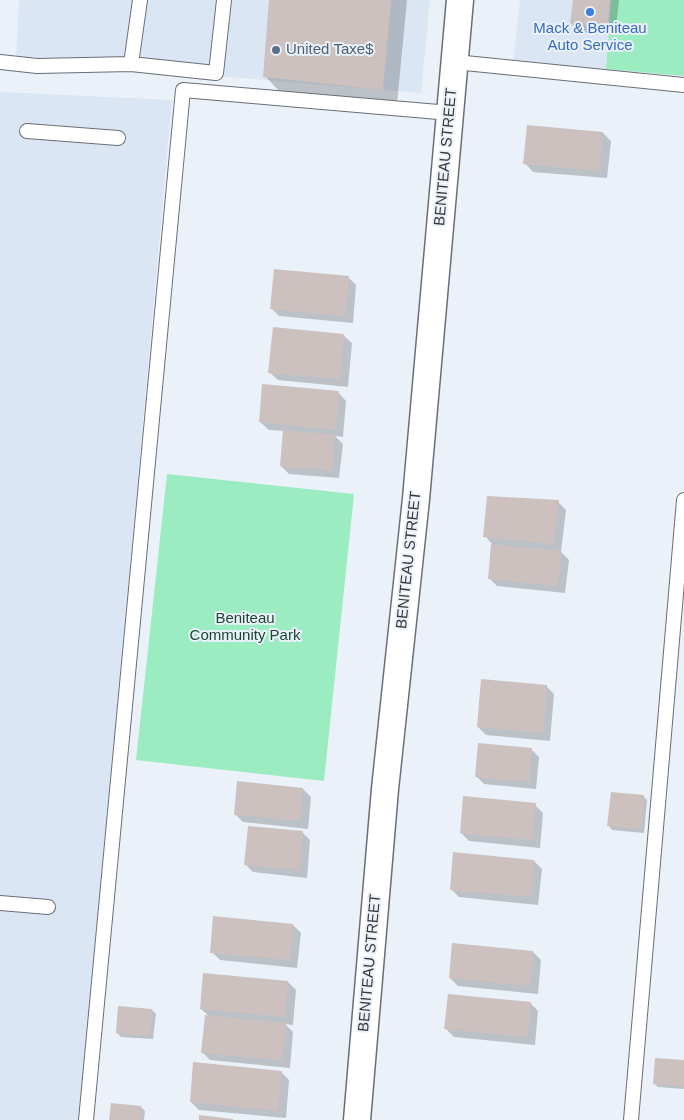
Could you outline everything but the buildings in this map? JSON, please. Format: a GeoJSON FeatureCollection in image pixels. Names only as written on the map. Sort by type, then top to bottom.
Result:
{"type":"FeatureCollection","features":[{"type":"Feature","properties":{"kind":"street","name":"BENITEAU STREET"},"geometry":{"type":"LineString","coordinates":[[357,1120],[385,789],[416,499],[460,0]]}},
{"type":"Feature","properties":{"kind":"lane"},"geometry":{"type":"LineString","coordinates":[[132,64],[140,0]]}},
{"type":"Feature","properties":{"kind":"lane"},"geometry":{"type":"LineString","coordinates":[[0,62],[37,66],[132,64],[216,73],[224,0]]}},
{"type":"Feature","properties":{"kind":"lane"},"geometry":{"type":"LineString","coordinates":[[455,62],[684,85]]}},
{"type":"Feature","properties":{"kind":"lane"},"geometry":{"type":"LineString","coordinates":[[86,1120],[184,69]]}},
{"type":"Feature","properties":{"kind":"lane"},"geometry":{"type":"LineString","coordinates":[[183,90],[450,113]]}},
{"type":"Feature","properties":{"kind":"lane"},"geometry":{"type":"LineString","coordinates":[[27,131],[118,138]]}},
{"type":"Feature","properties":{"kind":"lane"},"geometry":{"type":"LineString","coordinates":[[631,1120],[684,500]]}},
{"type":"Feature","properties":{"kind":"lane"},"geometry":{"type":"LineString","coordinates":[[0,903],[48,907]]}},
{"type":"Feature","properties":{"kind":"shaded area"},"geometry":{"type":"Polygon","coordinates":[[[19,0],[430,0],[421,93],[16,59],[19,0]]]}},
{"type":"Feature","properties":{"kind":"shaded area"},"geometry":{"type":"Polygon","coordinates":[[[520,0],[611,0],[606,69],[513,63],[520,0]]]}},
{"type":"Feature","properties":{"kind":"shaded area"},"geometry":{"type":"Polygon","coordinates":[[[0,92],[172,100],[80,1120],[0,1120],[0,92]]]}},
{"type":"Feature","properties":{"kind":"green space"},"geometry":{"type":"Polygon","coordinates":[[[611,0],[684,0],[684,76],[606,69],[611,0]]]}},
{"type":"Feature","properties":{"kind":"green space","name":"Beniteau Community Park"},"geometry":{"type":"Polygon","coordinates":[[[167,474],[354,494],[324,781],[136,760],[167,474]]]}},
{"type":"Feature","properties":{"kind":"place","name":"Mack & Beniteau Auto Service"},"geometry":{"type":"Point","coordinates":[590,12]}},
{"type":"Feature","properties":{"kind":"place","name":"United Taxe$"},"geometry":{"type":"Point","coordinates":[276,50]}}]}
